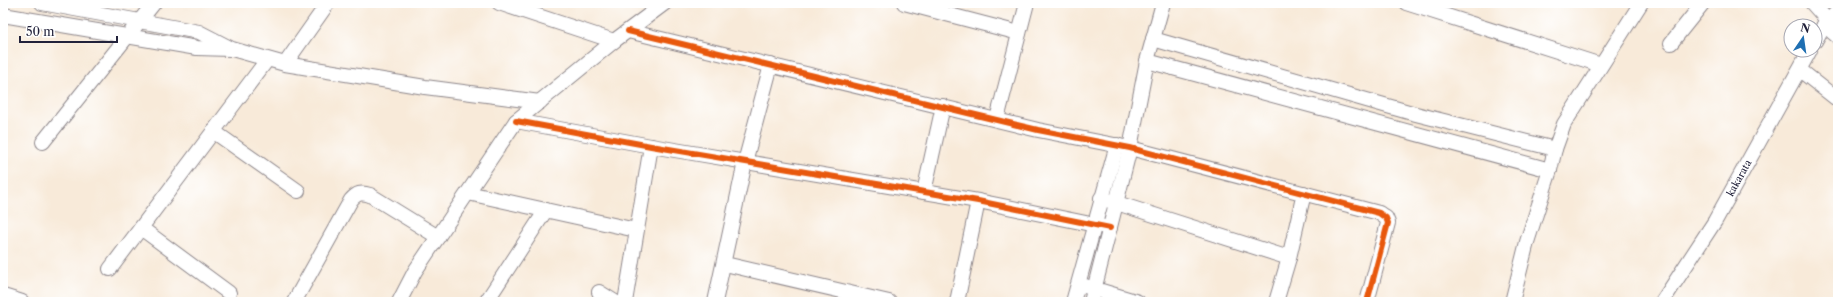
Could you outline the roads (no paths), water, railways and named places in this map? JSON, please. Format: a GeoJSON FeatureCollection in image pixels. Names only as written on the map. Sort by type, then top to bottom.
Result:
{"type":"FeatureCollection","features":[{"type":"Feature","properties":{"kind":"street"},"geometry":{"type":"LineString","coordinates":[[42,3],[141,20],[199,32],[232,49],[285,64],[426,87],[540,102]]}},
{"type":"Feature","properties":{"kind":"street"},"geometry":{"type":"LineString","coordinates":[[43,142],[154,3]]}},
{"type":"Feature","properties":{"kind":"street"},"geometry":{"type":"LineString","coordinates":[[285,64],[328,3]]}},
{"type":"Feature","properties":{"kind":"street"},"geometry":{"type":"LineString","coordinates":[[499,3],[614,41]]}},
{"type":"Feature","properties":{"kind":"street"},"geometry":{"type":"LineString","coordinates":[[399,302],[415,271],[516,121],[614,41],[665,3]]}},
{"type":"Feature","properties":{"kind":"street"},"geometry":{"type":"LineString","coordinates":[[904,3],[946,8],[1019,33]]}},
{"type":"Feature","properties":{"kind":"street"},"geometry":{"type":"LineString","coordinates":[[997,119],[1027,3]]}},
{"type":"Feature","properties":{"kind":"street"},"geometry":{"type":"LineString","coordinates":[[1074,302],[1101,198],[1123,146],[1163,3]]}},
{"type":"Feature","properties":{"kind":"street"},"geometry":{"type":"LineString","coordinates":[[1406,3],[1601,65]]}},
{"type":"Feature","properties":{"kind":"street"},"geometry":{"type":"LineString","coordinates":[[1512,302],[1527,242],[1564,124],[1641,3]]}},
{"type":"Feature","properties":{"kind":"street"},"geometry":{"type":"LineString","coordinates":[[1671,43],[1703,3]]}},
{"type":"Feature","properties":{"kind":"street"},"geometry":{"type":"LineString","coordinates":[[1812,3],[1830,19],[1838,37]]}},
{"type":"Feature","properties":{"kind":"street"},"geometry":{"type":"LineString","coordinates":[[3,15],[196,48],[232,49]]}},
{"type":"Feature","properties":{"kind":"street"},"geometry":{"type":"LineString","coordinates":[[1823,29],[1830,19]]}},
{"type":"Feature","properties":{"kind":"street"},"geometry":{"type":"LineString","coordinates":[[628,31],[1038,130],[1123,146],[1379,213],[1386,218],[1388,223],[1367,302]]}},
{"type":"Feature","properties":{"kind":"street"},"geometry":{"type":"LineString","coordinates":[[1153,39],[1412,112],[1555,149]]}},
{"type":"Feature","properties":{"kind":"street","name":"kakarata"},"geometry":{"type":"LineString","coordinates":[[1662,302],[1715,221],[1806,58]]}},
{"type":"Feature","properties":{"kind":"street"},"geometry":{"type":"LineString","coordinates":[[110,269],[267,60]]}},
{"type":"Feature","properties":{"kind":"street"},"geometry":{"type":"LineString","coordinates":[[1147,61],[1550,170]]}},
{"type":"Feature","properties":{"kind":"street"},"geometry":{"type":"LineString","coordinates":[[715,302],[745,162],[771,65]]}},
{"type":"Feature","properties":{"kind":"street"},"geometry":{"type":"LineString","coordinates":[[1800,70],[1838,100]]}},
{"type":"Feature","properties":{"kind":"street"},"geometry":{"type":"LineString","coordinates":[[924,192],[943,106]]}},
{"type":"Feature","properties":{"kind":"street"},"geometry":{"type":"LineString","coordinates":[[516,121],[651,146],[978,201],[1110,228]]}},
{"type":"Feature","properties":{"kind":"street"},"geometry":{"type":"LineString","coordinates":[[213,131],[298,191]]}},
{"type":"Feature","properties":{"kind":"street"},"geometry":{"type":"LineString","coordinates":[[625,302],[651,146]]}},
{"type":"Feature","properties":{"kind":"street"},"geometry":{"type":"LineString","coordinates":[[1091,302],[1116,202],[1123,146]]}},
{"type":"Feature","properties":{"kind":"street"},"geometry":{"type":"LineString","coordinates":[[294,302],[351,200],[356,194],[362,192],[370,195],[438,237]]}},
{"type":"Feature","properties":{"kind":"street"},"geometry":{"type":"LineString","coordinates":[[468,193],[636,230]]}},
{"type":"Feature","properties":{"kind":"street"},"geometry":{"type":"LineString","coordinates":[[1276,302],[1289,258],[1304,193]]}},
{"type":"Feature","properties":{"kind":"street"},"geometry":{"type":"LineString","coordinates":[[1101,198],[1289,258]]}},
{"type":"Feature","properties":{"kind":"street"},"geometry":{"type":"LineString","coordinates":[[957,302],[978,201]]}},
{"type":"Feature","properties":{"kind":"street"},"geometry":{"type":"LineString","coordinates":[[486,302],[546,210]]}},
{"type":"Feature","properties":{"kind":"street"},"geometry":{"type":"LineString","coordinates":[[141,228],[229,293]]}},
{"type":"Feature","properties":{"kind":"street"},"geometry":{"type":"LineString","coordinates":[[724,264],[889,302]]}},
{"type":"Feature","properties":{"kind":"street"},"geometry":{"type":"LineString","coordinates":[[1078,284],[1138,302]]}},
{"type":"Feature","properties":{"kind":"street"},"geometry":{"type":"LineString","coordinates":[[599,292],[615,302]]}},
{"type":"Feature","properties":{"kind":"street"},"geometry":{"type":"LineString","coordinates":[[3,296],[22,302]]}}]}
